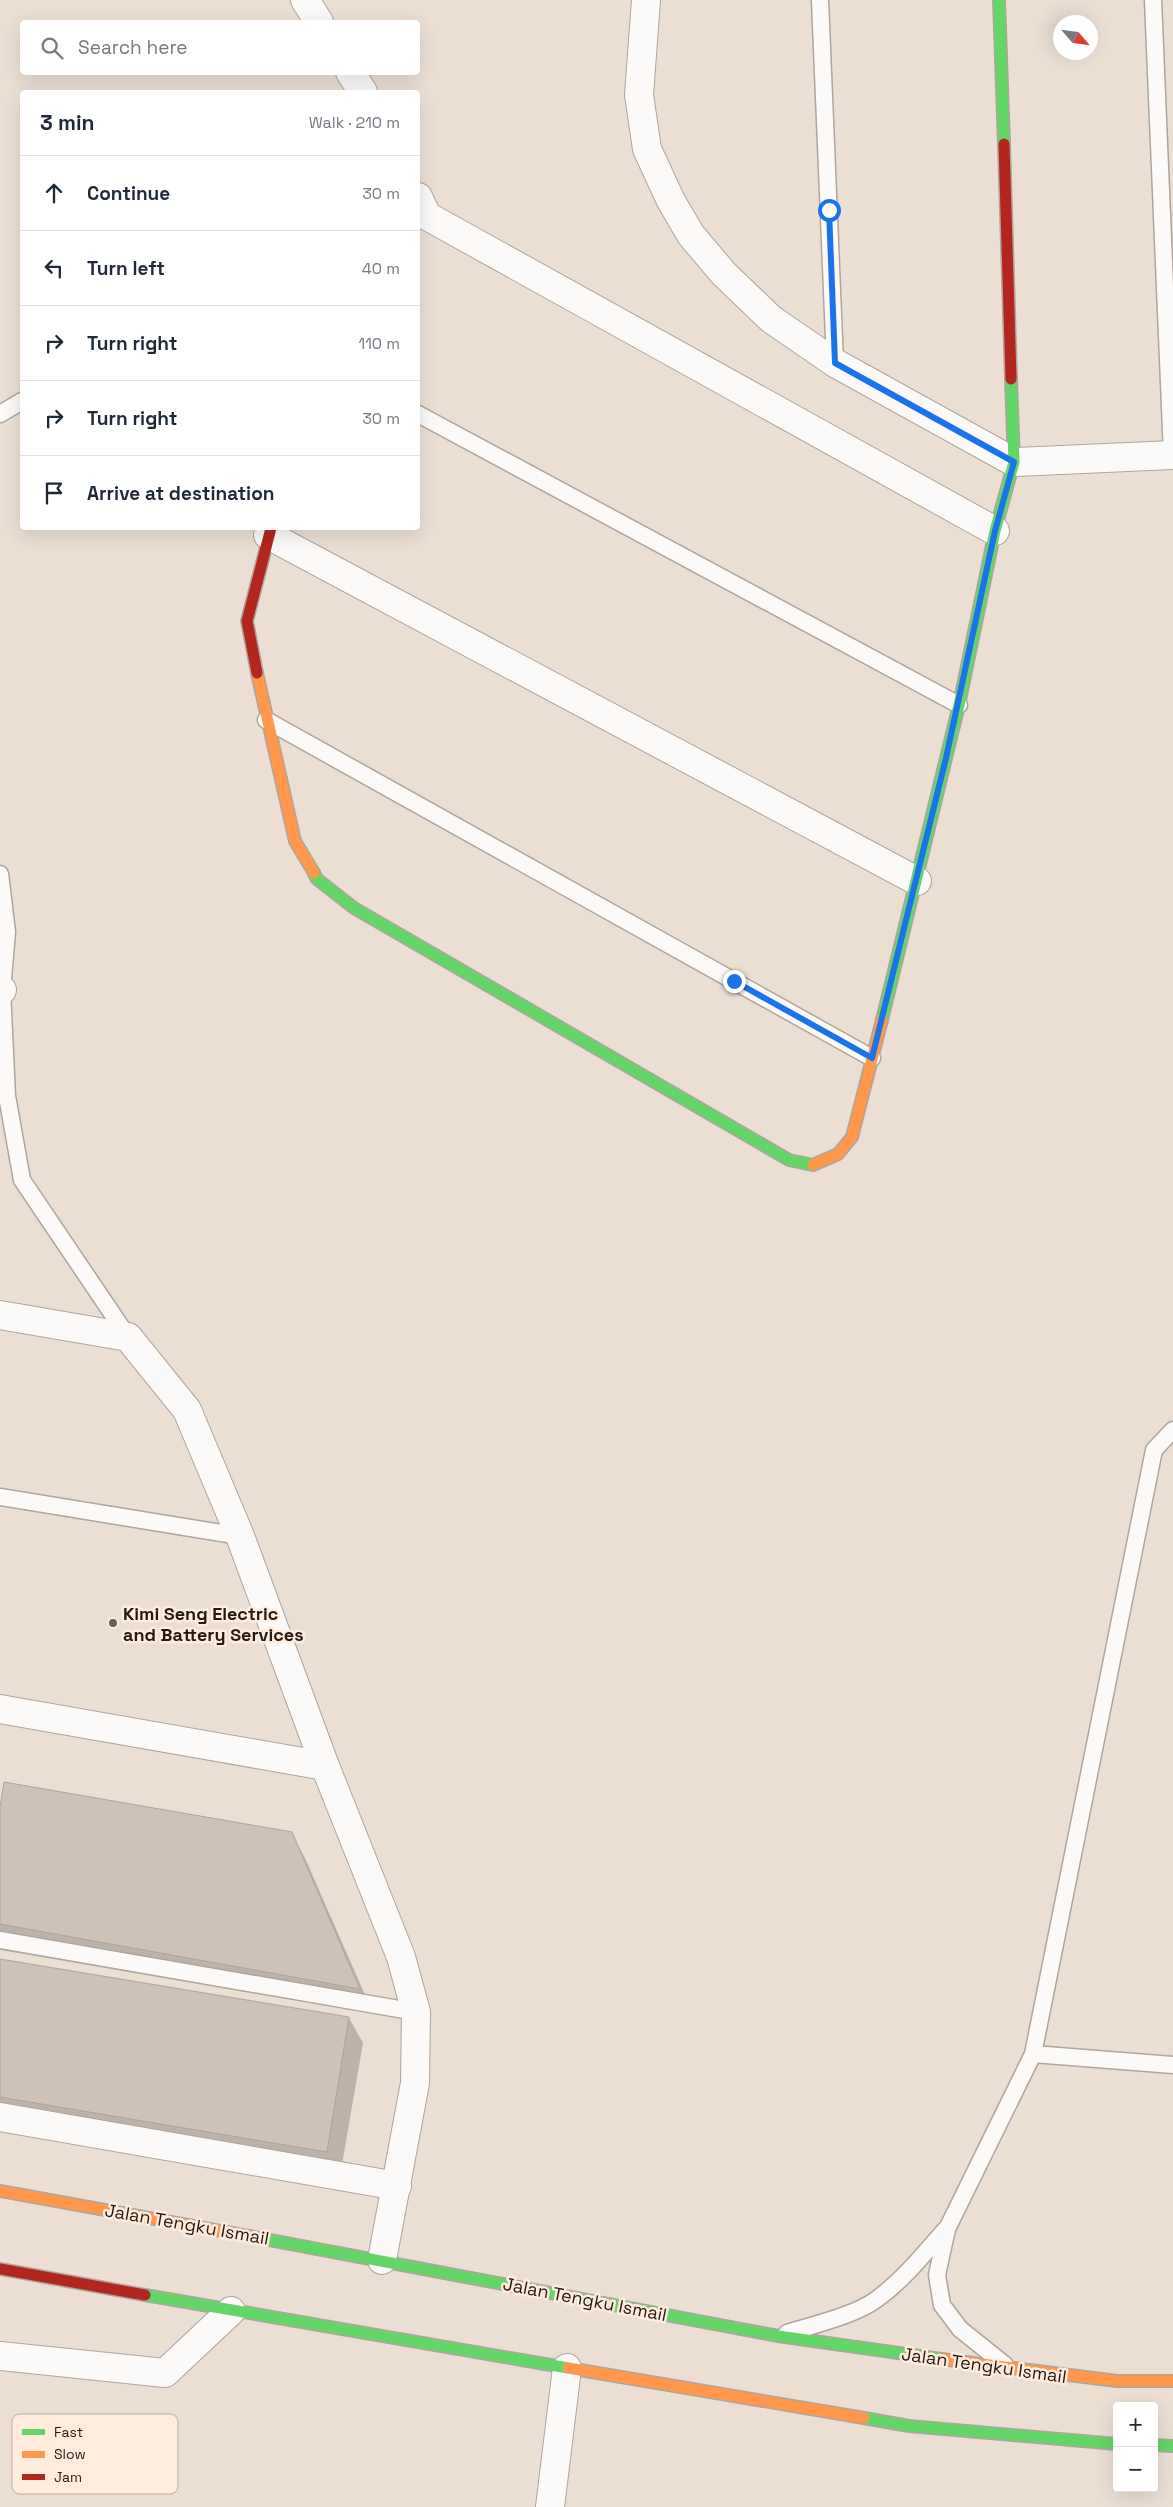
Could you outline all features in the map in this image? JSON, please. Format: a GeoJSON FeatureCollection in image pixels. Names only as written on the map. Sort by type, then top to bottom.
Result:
{"type":"FeatureCollection","features":[{"type":"Feature","properties":{"kind":"main road"},"geometry":{"type":"LineString","coordinates":[[269,531],[247,621],[266,720],[294,840],[317,879],[354,908],[789,1160],[814,1165],[838,1154],[852,1137],[917,881],[958,705],[995,531],[1014,462],[999,0]]}},
{"type":"Feature","properties":{"kind":"main road","name":"Jalan Tengku Ismail"},"geometry":{"type":"LineString","coordinates":[[0,2191],[382,2260],[778,2336],[1010,2369],[1117,2381],[1173,2381]]}},
{"type":"Feature","properties":{"kind":"main road"},"geometry":{"type":"LineString","coordinates":[[0,2258],[52,2278]]}},
{"type":"Feature","properties":{"kind":"main road"},"geometry":{"type":"LineString","coordinates":[[0,2269],[231,2311],[909,2426],[1113,2444]]}},
{"type":"Feature","properties":{"kind":"main road"},"geometry":{"type":"LineString","coordinates":[[1158,2445],[1173,2446]]}},
{"type":"Feature","properties":{"kind":"street"},"geometry":{"type":"LineString","coordinates":[[305,0],[318,20]]}},
{"type":"Feature","properties":{"kind":"street"},"geometry":{"type":"LineString","coordinates":[[646,0],[638,95],[647,148],[671,201],[691,234],[724,274],[771,319],[835,363],[1014,462],[1172,455]]}},
{"type":"Feature","properties":{"kind":"street"},"geometry":{"type":"LineString","coordinates":[[352,75],[362,90]]}},
{"type":"Feature","properties":{"kind":"street"},"geometry":{"type":"LineString","coordinates":[[421,216],[995,531]]}},
{"type":"Feature","properties":{"kind":"street"},"geometry":{"type":"LineString","coordinates":[[269,531],[917,881]]}},
{"type":"Feature","properties":{"kind":"street"},"geometry":{"type":"LineString","coordinates":[[0,1315],[128,1337],[187,1410],[240,1536],[325,1766],[401,1957],[416,2012],[415,2083],[382,2260]]}},
{"type":"Feature","properties":{"kind":"street"},"geometry":{"type":"LineString","coordinates":[[0,1709],[325,1766]]}},
{"type":"Feature","properties":{"kind":"street"},"geometry":{"type":"LineString","coordinates":[[0,2117],[397,2186]]}},
{"type":"Feature","properties":{"kind":"street"},"geometry":{"type":"LineString","coordinates":[[0,2356],[165,2373],[231,2311]]}},
{"type":"Feature","properties":{"kind":"street"},"geometry":{"type":"LineString","coordinates":[[550,2507],[567,2368]]}},
{"type":"Feature","properties":{"kind":"lane"},"geometry":{"type":"LineString","coordinates":[[820,0],[835,363]]}},
{"type":"Feature","properties":{"kind":"lane"},"geometry":{"type":"LineString","coordinates":[[1153,0],[1172,455]]}},
{"type":"Feature","properties":{"kind":"lane"},"geometry":{"type":"LineString","coordinates":[[0,414],[20,402]]}},
{"type":"Feature","properties":{"kind":"lane"},"geometry":{"type":"LineString","coordinates":[[420,415],[958,705]]}},
{"type":"Feature","properties":{"kind":"lane"},"geometry":{"type":"LineString","coordinates":[[266,720],[872,1058]]}},
{"type":"Feature","properties":{"kind":"lane"},"geometry":{"type":"LineString","coordinates":[[0,874],[7,932],[1,989],[7,1096],[22,1180],[128,1337]]}},
{"type":"Feature","properties":{"kind":"lane"},"geometry":{"type":"LineString","coordinates":[[1010,2369],[960,2329],[942,2305],[937,2275],[946,2229],[1033,2054],[1154,1450],[1173,1430]]}},
{"type":"Feature","properties":{"kind":"lane"},"geometry":{"type":"LineString","coordinates":[[0,1496],[240,1536]]}},
{"type":"Feature","properties":{"kind":"lane"},"geometry":{"type":"LineString","coordinates":[[0,1940],[416,2012]]}},
{"type":"Feature","properties":{"kind":"lane"},"geometry":{"type":"LineString","coordinates":[[1033,2054],[1173,2065]]}},
{"type":"Feature","properties":{"kind":"lane"},"geometry":{"type":"LineString","coordinates":[[778,2336],[835,2318],[876,2300],[910,2268],[946,2229]]}},
{"type":"Feature","properties":{"kind":"building"},"geometry":{"type":"Polygon","coordinates":[[[4,1782],[292,1832],[360,1989],[0,1924],[0,1807],[4,1782]]]}},
{"type":"Feature","properties":{"kind":"building"},"geometry":{"type":"Polygon","coordinates":[[[0,1959],[349,2017],[327,2152],[0,2097],[0,1959]]]}},
{"type":"Feature","properties":{"kind":"traffic: fast"},"geometry":{"type":"LineString","coordinates":[[999,0],[1004,144]]}},
{"type":"Feature","properties":{"kind":"traffic: fast"},"geometry":{"type":"LineString","coordinates":[[882,1020],[959,705],[995,531],[1014,462],[1011,379]]}},
{"type":"Feature","properties":{"kind":"traffic: fast"},"geometry":{"type":"LineString","coordinates":[[314,873],[317,879],[354,908],[789,1160],[813,1165]]}},
{"type":"Feature","properties":{"kind":"traffic: fast"},"geometry":{"type":"LineString","coordinates":[[259,2238],[778,2336],[941,2359]]}},
{"type":"Feature","properties":{"kind":"traffic: fast"},"geometry":{"type":"LineString","coordinates":[[145,2295],[568,2368]]}},
{"type":"Feature","properties":{"kind":"traffic: fast"},"geometry":{"type":"LineString","coordinates":[[864,2418],[909,2426],[1113,2444]]}},
{"type":"Feature","properties":{"kind":"traffic: fast"},"geometry":{"type":"LineString","coordinates":[[1158,2445],[1173,2446]]}},
{"type":"Feature","properties":{"kind":"traffic: slow"},"geometry":{"type":"LineString","coordinates":[[257,673],[295,841],[314,873]]}},
{"type":"Feature","properties":{"kind":"traffic: slow"},"geometry":{"type":"LineString","coordinates":[[813,1165],[838,1154],[852,1137],[882,1020]]}},
{"type":"Feature","properties":{"kind":"traffic: slow"},"geometry":{"type":"LineString","coordinates":[[0,2191],[259,2238]]}},
{"type":"Feature","properties":{"kind":"traffic: slow"},"geometry":{"type":"LineString","coordinates":[[941,2359],[1117,2381],[1173,2381]]}},
{"type":"Feature","properties":{"kind":"traffic: slow"},"geometry":{"type":"LineString","coordinates":[[568,2368],[864,2418]]}},
{"type":"Feature","properties":{"kind":"traffic: jam"},"geometry":{"type":"LineString","coordinates":[[1004,144],[1011,379]]}},
{"type":"Feature","properties":{"kind":"traffic: jam"},"geometry":{"type":"LineString","coordinates":[[257,673],[247,621],[270,530]]}},
{"type":"Feature","properties":{"kind":"traffic: jam"},"geometry":{"type":"LineString","coordinates":[[0,2269],[145,2295]]}},
{"type":"Feature","properties":{"kind":"place","name":"Kimi Seng Electric and Battery Services"},"geometry":{"type":"Point","coordinates":[113,1623]}},
{"type":"Feature","properties":{"kind":"route"},"geometry":{"type":"LineString","coordinates":[[734,981],[872,1058],[917,881],[958,705],[995,531],[1014,462],[835,363],[829,210]]}}]}
